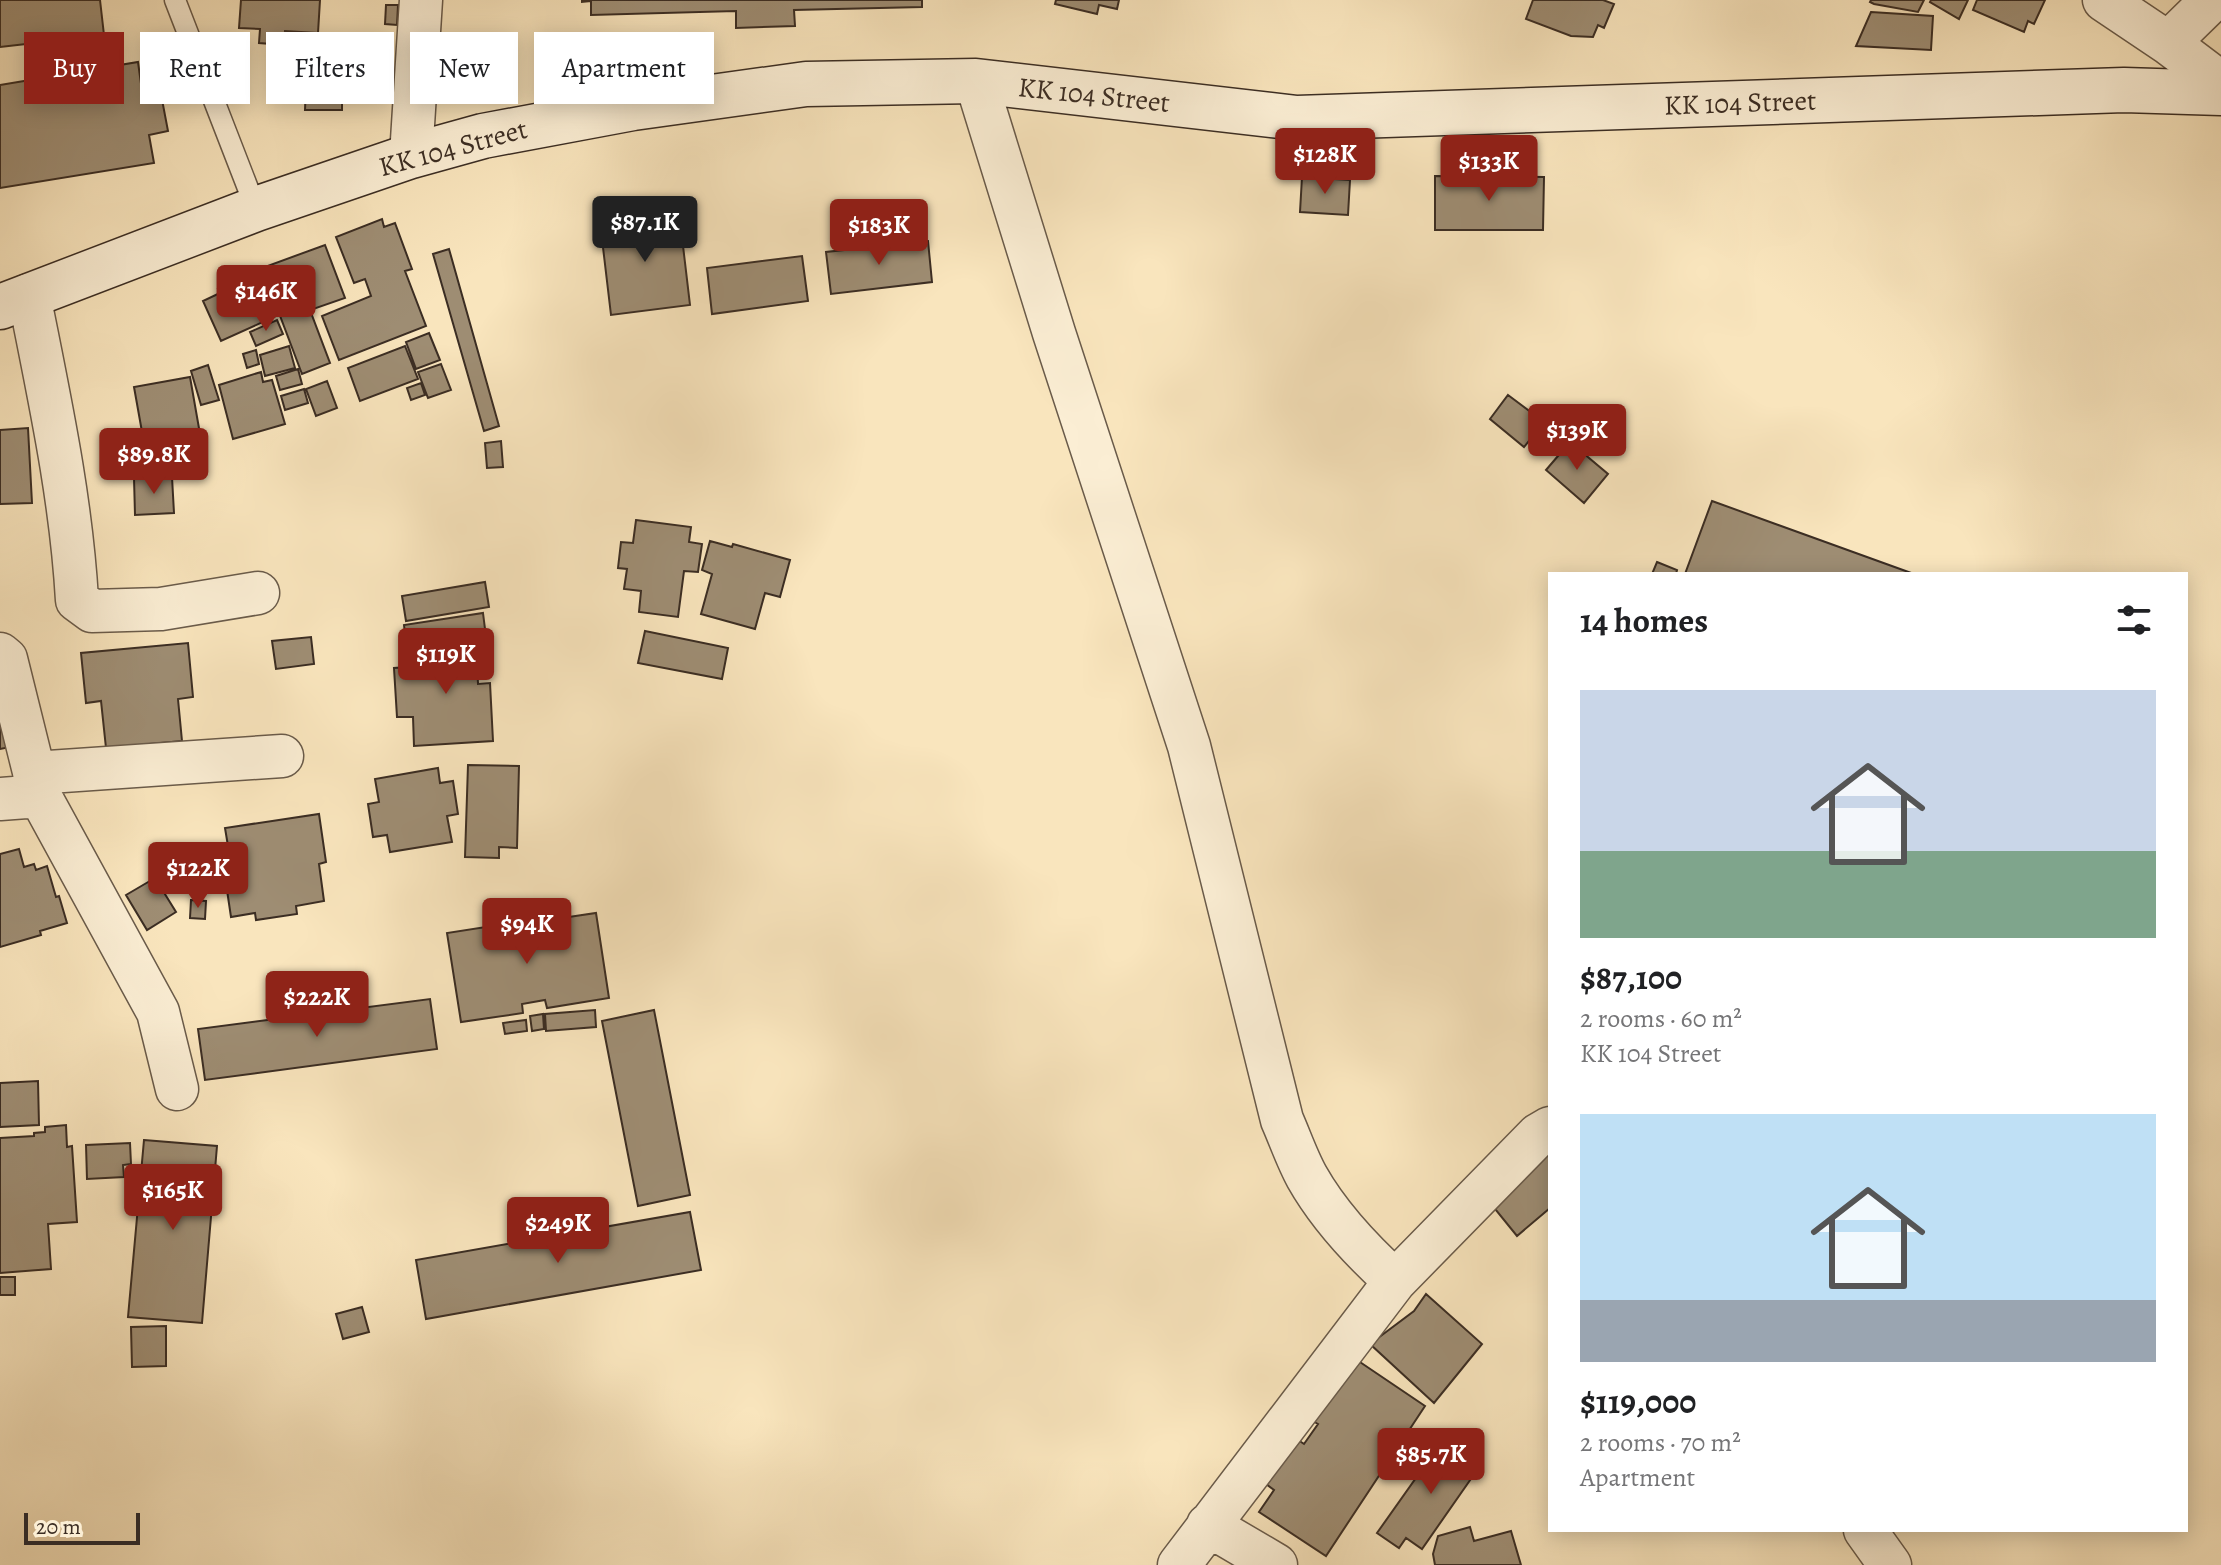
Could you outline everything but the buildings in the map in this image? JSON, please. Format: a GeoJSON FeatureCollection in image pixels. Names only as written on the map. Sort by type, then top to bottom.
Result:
{"type":"FeatureCollection","features":[{"type":"Feature","properties":{"kind":"street"},"geometry":{"type":"LineString","coordinates":[[411,156],[421,0]]}},
{"type":"Feature","properties":{"kind":"street"},"geometry":{"type":"LineString","coordinates":[[2104,0],[2221,83]]}},
{"type":"Feature","properties":{"kind":"street"},"geometry":{"type":"LineString","coordinates":[[2168,43],[2212,0]]}},
{"type":"Feature","properties":{"kind":"street","name":"KK 104 Street"},"geometry":{"type":"LineString","coordinates":[[14,301],[256,209],[411,156],[483,136],[633,108],[821,83],[976,81],[1297,118],[2108,91],[2221,93]]}},
{"type":"Feature","properties":{"kind":"street"},"geometry":{"type":"LineString","coordinates":[[976,81],[1054,333],[1189,746],[1282,1120],[1306,1176],[1345,1230],[1371,1260],[1395,1281]]}},
{"type":"Feature","properties":{"kind":"street"},"geometry":{"type":"LineString","coordinates":[[14,301],[63,469],[74,543],[77,600],[92,611],[161,609],[258,593]]}},
{"type":"Feature","properties":{"kind":"street"},"geometry":{"type":"LineString","coordinates":[[0,654],[6,659],[25,789],[158,1012],[177,1089]]}},
{"type":"Feature","properties":{"kind":"street"},"geometry":{"type":"LineString","coordinates":[[25,789],[282,756]]}},
{"type":"Feature","properties":{"kind":"street"},"geometry":{"type":"LineString","coordinates":[[1179,1565],[1395,1281],[1538,1135],[1548,1129]]}},
{"type":"Feature","properties":{"kind":"street"},"geometry":{"type":"LineString","coordinates":[[1208,1525],[1276,1565]]}},
{"type":"Feature","properties":{"kind":"street"},"geometry":{"type":"LineString","coordinates":[[1866,1532],[1890,1565]]}},
{"type":"Feature","properties":{"kind":"lane"},"geometry":{"type":"LineString","coordinates":[[175,0],[256,209]]}}]}
